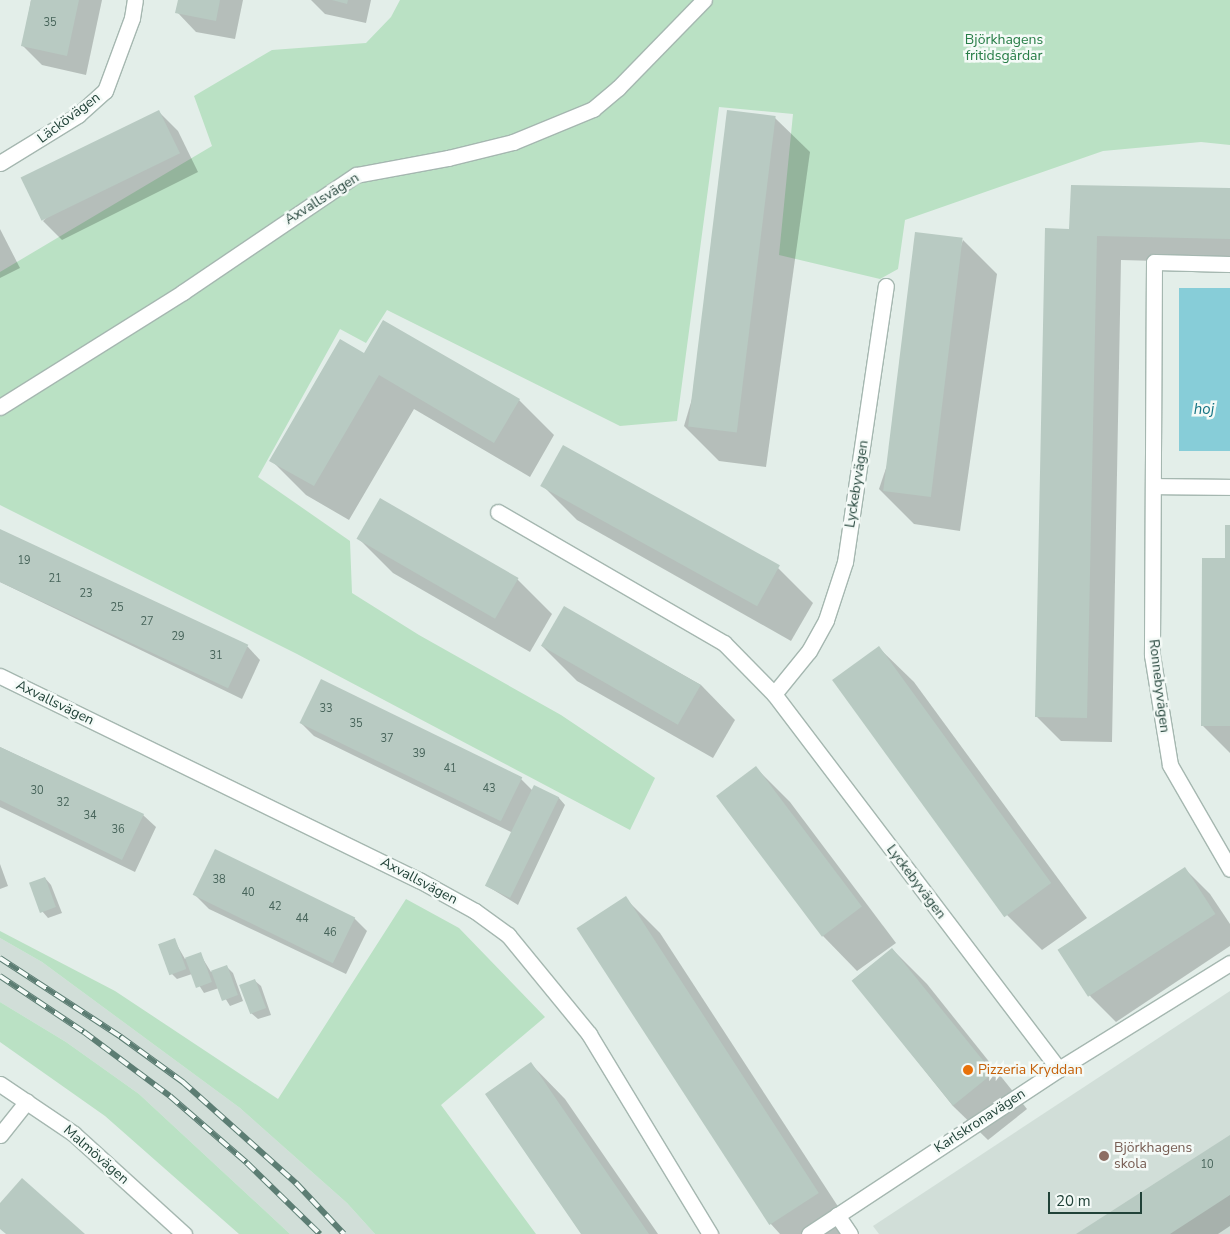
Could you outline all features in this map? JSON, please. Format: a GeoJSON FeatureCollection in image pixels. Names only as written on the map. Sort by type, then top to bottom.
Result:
{"type":"FeatureCollection","features":[{"type":"Feature","properties":{"kind":"street","name":"Läckövägen"},"geometry":{"type":"LineString","coordinates":[[0,163],[78,115],[105,91],[132,18],[135,0]]}},
{"type":"Feature","properties":{"kind":"street","name":"Axvallsvägen"},"geometry":{"type":"LineString","coordinates":[[0,407],[183,292],[356,175],[448,158],[513,142],[593,108],[618,88],[651,50],[704,0]]}},
{"type":"Feature","properties":{"kind":"street","name":"Ronnebyvägen"},"geometry":{"type":"LineString","coordinates":[[1230,264],[1154,262],[1152,655],[1170,765],[1230,869]]}},
{"type":"Feature","properties":{"kind":"street","name":"Lyckebyvägen"},"geometry":{"type":"LineString","coordinates":[[774,694],[809,651],[826,620],[846,562],[886,286]]}},
{"type":"Feature","properties":{"kind":"street"},"geometry":{"type":"LineString","coordinates":[[1153,486],[1230,487]]}},
{"type":"Feature","properties":{"kind":"street","name":"Lyckebyvägen"},"geometry":{"type":"LineString","coordinates":[[498,512],[724,643],[774,694],[1059,1069]]}},
{"type":"Feature","properties":{"kind":"street","name":"Axvallsvägen"},"geometry":{"type":"LineString","coordinates":[[0,676],[420,880],[475,911],[508,935],[589,1034],[710,1234]]}},
{"type":"Feature","properties":{"kind":"street","name":"Karlskronavägen"},"geometry":{"type":"LineString","coordinates":[[809,1234],[1059,1069],[1230,963]]}},
{"type":"Feature","properties":{"kind":"street","name":"Malmövägen"},"geometry":{"type":"LineString","coordinates":[[0,1084],[74,1134],[184,1234]]}},
{"type":"Feature","properties":{"kind":"street"},"geometry":{"type":"LineString","coordinates":[[0,1135],[27,1101]]}},
{"type":"Feature","properties":{"kind":"street"},"geometry":{"type":"LineString","coordinates":[[837,1215],[850,1234]]}},
{"type":"Feature","properties":{"kind":"shaded area"},"geometry":{"type":"Polygon","coordinates":[[[0,938],[42,962],[240,1108],[347,1203],[375,1234],[290,1234],[139,1094],[66,1042],[0,1002],[0,938]]]}},
{"type":"Feature","properties":{"kind":"shaded area","name":"Björkhagens skola"},"geometry":{"type":"Polygon","coordinates":[[[1230,991],[1230,1234],[879,1234],[873,1226],[1230,991]]]}},
{"type":"Feature","properties":{"kind":"green space","name":"Björkhagens fritidsgårdar"},"geometry":{"type":"Polygon","coordinates":[[[400,0],[1230,0],[1230,145],[1201,142],[1103,151],[905,220],[898,269],[880,279],[779,255],[793,114],[719,107],[677,421],[620,426],[387,310],[366,343],[340,329],[258,477],[350,541],[352,593],[419,635],[561,715],[655,778],[630,830],[297,654],[0,505],[0,272],[212,146],[194,96],[272,50],[366,43],[391,17],[400,0]]]}},
{"type":"Feature","properties":{"kind":"green space"},"geometry":{"type":"Polygon","coordinates":[[[406,899],[459,928],[545,1017],[441,1105],[536,1234],[375,1234],[347,1203],[240,1108],[42,962],[0,938],[0,931],[115,991],[278,1099],[406,899]]]}},
{"type":"Feature","properties":{"kind":"green space"},"geometry":{"type":"Polygon","coordinates":[[[0,1002],[66,1042],[139,1094],[290,1234],[239,1234],[105,1116],[0,1042],[0,1002]]]}},
{"type":"Feature","properties":{"kind":"water","name":"hoj"},"geometry":{"type":"Polygon","coordinates":[[[1179,288],[1230,288],[1230,451],[1179,451],[1179,288]]]}},
{"type":"Feature","properties":{"kind":"building"},"geometry":{"type":"Polygon","coordinates":[[[31,0],[79,0],[67,56],[21,46],[31,0]]]}},
{"type":"Feature","properties":{"kind":"building"},"geometry":{"type":"Polygon","coordinates":[[[178,0],[220,0],[216,21],[175,13],[178,0]]]}},
{"type":"Feature","properties":{"kind":"building"},"geometry":{"type":"Polygon","coordinates":[[[332,0],[348,0],[347,4],[332,0]]]}},
{"type":"Feature","properties":{"kind":"building"},"geometry":{"type":"Polygon","coordinates":[[[159,110],[180,153],[42,221],[21,178],[159,110]]]}},
{"type":"Feature","properties":{"kind":"building"},"geometry":{"type":"Polygon","coordinates":[[[727,110],[776,116],[737,433],[688,427],[727,110]]]}},
{"type":"Feature","properties":{"kind":"building"},"geometry":{"type":"Polygon","coordinates":[[[1071,185],[1230,188],[1230,239],[1097,236],[1087,718],[1035,717],[1045,228],[1069,229],[1071,185]]]}},
{"type":"Feature","properties":{"kind":"building"},"geometry":{"type":"Polygon","coordinates":[[[915,232],[963,238],[931,497],[883,491],[915,232]]]}},
{"type":"Feature","properties":{"kind":"building"},"geometry":{"type":"Polygon","coordinates":[[[383,320],[520,399],[494,443],[379,375],[314,486],[269,461],[340,339],[364,353],[383,320]]]}},
{"type":"Feature","properties":{"kind":"building"},"geometry":{"type":"Polygon","coordinates":[[[563,445],[780,565],[757,606],[540,486],[563,445]]]}},
{"type":"Feature","properties":{"kind":"building"},"geometry":{"type":"Polygon","coordinates":[[[380,498],[519,578],[495,619],[356,539],[380,498]]]}},
{"type":"Feature","properties":{"kind":"building"},"geometry":{"type":"Polygon","coordinates":[[[1225,525],[1230,525],[1230,726],[1201,726],[1202,558],[1225,558],[1225,525]]]}},
{"type":"Feature","properties":{"kind":"building"},"geometry":{"type":"Polygon","coordinates":[[[0,529],[248,645],[228,688],[0,582],[0,529]]]}},
{"type":"Feature","properties":{"kind":"building"},"geometry":{"type":"Polygon","coordinates":[[[564,606],[701,685],[678,725],[541,646],[564,606]]]}},
{"type":"Feature","properties":{"kind":"building"},"geometry":{"type":"Polygon","coordinates":[[[879,646],[1051,883],[1004,917],[832,680],[879,646]]]}},
{"type":"Feature","properties":{"kind":"building"},"geometry":{"type":"Polygon","coordinates":[[[321,679],[522,777],[501,821],[300,723],[321,679]]]}},
{"type":"Feature","properties":{"kind":"building"},"geometry":{"type":"Polygon","coordinates":[[[0,747],[144,814],[122,860],[0,800],[0,747]]]}},
{"type":"Feature","properties":{"kind":"building"},"geometry":{"type":"Polygon","coordinates":[[[756,766],[862,907],[822,937],[716,796],[756,766]]]}},
{"type":"Feature","properties":{"kind":"building"},"geometry":{"type":"Polygon","coordinates":[[[534,785],[559,797],[510,898],[485,886],[534,785]]]}},
{"type":"Feature","properties":{"kind":"building"},"geometry":{"type":"Polygon","coordinates":[[[215,849],[355,917],[333,963],[193,895],[215,849]]]}},
{"type":"Feature","properties":{"kind":"building"},"geometry":{"type":"Polygon","coordinates":[[[1185,867],[1215,914],[1088,997],[1058,950],[1185,867]]]}},
{"type":"Feature","properties":{"kind":"building"},"geometry":{"type":"Polygon","coordinates":[[[45,877],[56,907],[40,913],[29,883],[45,877]]]}},
{"type":"Feature","properties":{"kind":"building"},"geometry":{"type":"Polygon","coordinates":[[[626,896],[819,1193],[769,1225],[577,928],[626,896]]]}},
{"type":"Feature","properties":{"kind":"building"},"geometry":{"type":"Polygon","coordinates":[[[175,938],[186,969],[169,975],[158,944],[175,938]]]}},
{"type":"Feature","properties":{"kind":"building"},"geometry":{"type":"Polygon","coordinates":[[[892,948],[993,1073],[953,1106],[852,981],[892,948]]]}},
{"type":"Feature","properties":{"kind":"building"},"geometry":{"type":"Polygon","coordinates":[[[201,952],[212,982],[196,988],[185,958],[201,952]]]}},
{"type":"Feature","properties":{"kind":"building"},"geometry":{"type":"Polygon","coordinates":[[[227,965],[238,995],[222,1001],[211,971],[227,965]]]}},
{"type":"Feature","properties":{"kind":"building"},"geometry":{"type":"Polygon","coordinates":[[[255,979],[266,1008],[250,1014],[239,985],[255,979]]]}},
{"type":"Feature","properties":{"kind":"building"},"geometry":{"type":"Polygon","coordinates":[[[531,1062],[649,1234],[581,1234],[485,1094],[531,1062]]]}},
{"type":"Feature","properties":{"kind":"building"},"geometry":{"type":"Polygon","coordinates":[[[1230,1135],[1230,1195],[1170,1234],[1076,1234],[1230,1135]]]}},
{"type":"Feature","properties":{"kind":"building"},"geometry":{"type":"Polygon","coordinates":[[[22,1178],[85,1234],[6,1234],[0,1229],[0,1203],[22,1178]]]}},
{"type":"Feature","properties":{"kind":"railway"},"geometry":{"type":"LineString","coordinates":[[0,958],[121,1037],[183,1082],[296,1183],[344,1234]]}},
{"type":"Feature","properties":{"kind":"railway"},"geometry":{"type":"LineString","coordinates":[[0,976],[84,1032],[170,1096],[247,1163],[320,1234]]}},
{"type":"Feature","properties":{"kind":"place","name":"Pizzeria Kryddan"},"geometry":{"type":"Point","coordinates":[968,1070]}},
{"type":"Feature","properties":{"kind":"place","name":"Björkhagens skola"},"geometry":{"type":"Point","coordinates":[1104,1156]}}]}
